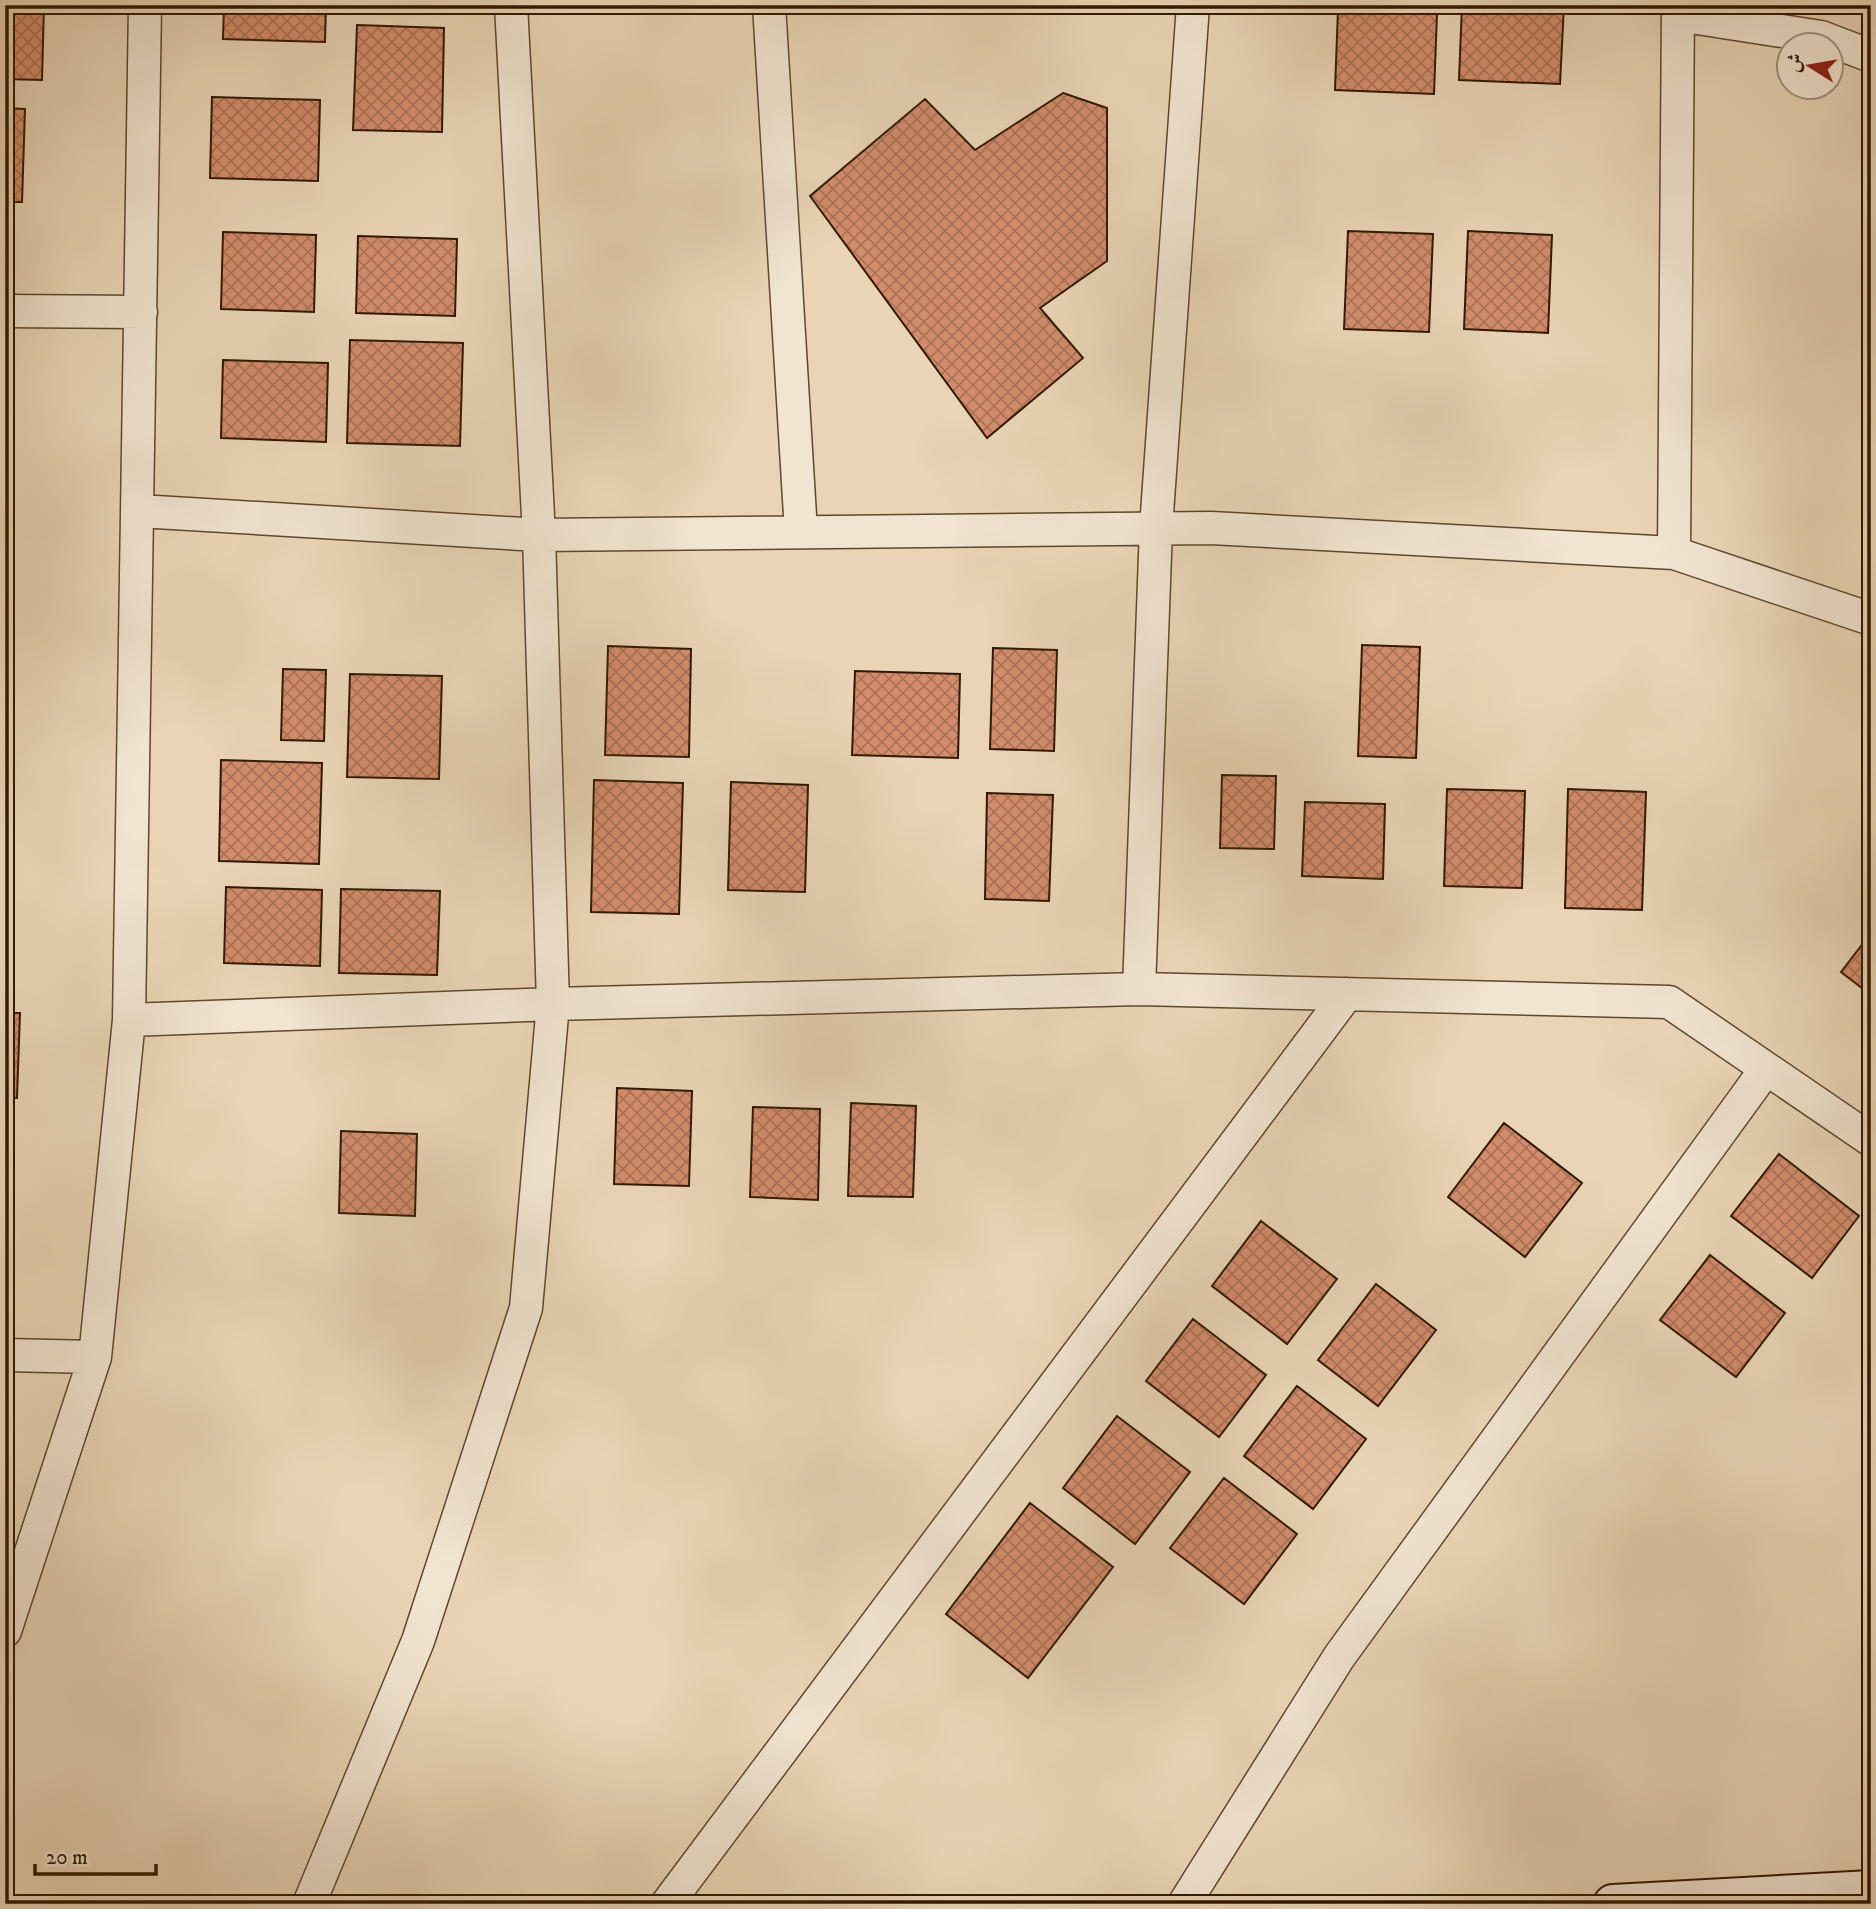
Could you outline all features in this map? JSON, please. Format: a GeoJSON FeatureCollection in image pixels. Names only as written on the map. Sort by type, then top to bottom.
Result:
{"type":"FeatureCollection","features":[{"type":"Feature","properties":{"kind":"main road"},"geometry":{"type":"LineString","coordinates":[[1614,1904],[1871,1890]]}},
{"type":"Feature","properties":{"kind":"street"},"geometry":{"type":"LineString","coordinates":[[5,1631],[95,1357],[129,1020],[145,5]]}},
{"type":"Feature","properties":{"kind":"street"},"geometry":{"type":"LineString","coordinates":[[309,1904],[418,1641],[526,1308],[553,1004],[539,535],[511,5]]}},
{"type":"Feature","properties":{"kind":"street"},"geometry":{"type":"LineString","coordinates":[[769,5],[802,532]]}},
{"type":"Feature","properties":{"kind":"street"},"geometry":{"type":"LineString","coordinates":[[1139,989],[1156,528],[1193,5]]}},
{"type":"Feature","properties":{"kind":"street"},"geometry":{"type":"LineString","coordinates":[[1674,553],[1678,10],[1821,37],[1871,56]]}},
{"type":"Feature","properties":{"kind":"street"},"geometry":{"type":"LineString","coordinates":[[5,311],[141,312]]}},
{"type":"Feature","properties":{"kind":"street"},"geometry":{"type":"LineString","coordinates":[[139,512],[539,535],[1211,528],[1674,553],[1871,619]]}},
{"type":"Feature","properties":{"kind":"street"},"geometry":{"type":"LineString","coordinates":[[129,1020],[553,1004],[1139,989],[1670,1002],[1871,1140]]}},
{"type":"Feature","properties":{"kind":"street"},"geometry":{"type":"LineString","coordinates":[[667,1904],[1347,994]]}},
{"type":"Feature","properties":{"kind":"street"},"geometry":{"type":"LineString","coordinates":[[1184,1904],[1339,1657],[1766,1069]]}},
{"type":"Feature","properties":{"kind":"street"},"geometry":{"type":"LineString","coordinates":[[5,1354],[95,1357]]}},
{"type":"Feature","properties":{"kind":"building"},"geometry":{"type":"Polygon","coordinates":[[[5,5],[44,5],[42,80],[5,79],[5,5]]]}},
{"type":"Feature","properties":{"kind":"building"},"geometry":{"type":"Polygon","coordinates":[[[224,5],[326,5],[325,42],[223,39],[224,5]]]}},
{"type":"Feature","properties":{"kind":"building"},"geometry":{"type":"Polygon","coordinates":[[[1462,5],[1564,5],[1560,84],[1459,80],[1462,5]]]}},
{"type":"Feature","properties":{"kind":"building"},"geometry":{"type":"Polygon","coordinates":[[[1338,9],[1437,13],[1434,94],[1335,90],[1338,9]]]}},
{"type":"Feature","properties":{"kind":"building"},"geometry":{"type":"Polygon","coordinates":[[[357,25],[444,28],[442,132],[353,130],[357,25]]]}},
{"type":"Feature","properties":{"kind":"building"},"geometry":{"type":"Polygon","coordinates":[[[1063,93],[1107,108],[1107,261],[1040,308],[1083,358],[987,438],[810,196],[925,99],[975,150],[1063,93]]]}},
{"type":"Feature","properties":{"kind":"building"},"geometry":{"type":"Polygon","coordinates":[[[212,97],[320,100],[318,181],[210,178],[212,97]]]}},
{"type":"Feature","properties":{"kind":"building"},"geometry":{"type":"Polygon","coordinates":[[[5,108],[25,109],[22,202],[5,202],[5,108]]]}},
{"type":"Feature","properties":{"kind":"building"},"geometry":{"type":"Polygon","coordinates":[[[1348,231],[1433,234],[1429,332],[1344,329],[1348,231]]]}},
{"type":"Feature","properties":{"kind":"building"},"geometry":{"type":"Polygon","coordinates":[[[1468,231],[1552,235],[1548,333],[1464,329],[1468,231]]]}},
{"type":"Feature","properties":{"kind":"building"},"geometry":{"type":"Polygon","coordinates":[[[223,232],[316,235],[314,312],[221,309],[223,232]]]}},
{"type":"Feature","properties":{"kind":"building"},"geometry":{"type":"Polygon","coordinates":[[[358,236],[457,239],[455,316],[356,313],[358,236]]]}},
{"type":"Feature","properties":{"kind":"building"},"geometry":{"type":"Polygon","coordinates":[[[350,340],[463,343],[460,446],[347,443],[350,340]]]}},
{"type":"Feature","properties":{"kind":"building"},"geometry":{"type":"Polygon","coordinates":[[[223,360],[328,363],[326,442],[221,438],[223,360]]]}},
{"type":"Feature","properties":{"kind":"building"},"geometry":{"type":"Polygon","coordinates":[[[1362,645],[1420,647],[1416,758],[1358,756],[1362,645]]]}},
{"type":"Feature","properties":{"kind":"building"},"geometry":{"type":"Polygon","coordinates":[[[608,646],[691,649],[689,757],[605,755],[608,646]]]}},
{"type":"Feature","properties":{"kind":"building"},"geometry":{"type":"Polygon","coordinates":[[[993,648],[1057,650],[1054,751],[990,749],[993,648]]]}},
{"type":"Feature","properties":{"kind":"building"},"geometry":{"type":"Polygon","coordinates":[[[283,669],[326,670],[324,741],[281,740],[283,669]]]}},
{"type":"Feature","properties":{"kind":"building"},"geometry":{"type":"Polygon","coordinates":[[[855,671],[960,674],[958,758],[852,755],[855,671]]]}},
{"type":"Feature","properties":{"kind":"building"},"geometry":{"type":"Polygon","coordinates":[[[350,674],[442,676],[439,779],[347,777],[350,674]]]}},
{"type":"Feature","properties":{"kind":"building"},"geometry":{"type":"Polygon","coordinates":[[[221,760],[322,763],[319,864],[219,861],[221,760]]]}},
{"type":"Feature","properties":{"kind":"building"},"geometry":{"type":"Polygon","coordinates":[[[1222,775],[1276,776],[1274,849],[1220,848],[1222,775]]]}},
{"type":"Feature","properties":{"kind":"building"},"geometry":{"type":"Polygon","coordinates":[[[594,780],[683,783],[679,914],[591,912],[594,780]]]}},
{"type":"Feature","properties":{"kind":"building"},"geometry":{"type":"Polygon","coordinates":[[[731,782],[808,785],[805,892],[728,890],[731,782]]]}},
{"type":"Feature","properties":{"kind":"building"},"geometry":{"type":"Polygon","coordinates":[[[1447,789],[1525,791],[1522,888],[1444,886],[1447,789]]]}},
{"type":"Feature","properties":{"kind":"building"},"geometry":{"type":"Polygon","coordinates":[[[1568,789],[1646,792],[1642,910],[1565,908],[1568,789]]]}},
{"type":"Feature","properties":{"kind":"building"},"geometry":{"type":"Polygon","coordinates":[[[987,793],[1053,795],[1049,901],[985,899],[987,793]]]}},
{"type":"Feature","properties":{"kind":"building"},"geometry":{"type":"Polygon","coordinates":[[[1305,802],[1385,804],[1383,879],[1302,876],[1305,802]]]}},
{"type":"Feature","properties":{"kind":"building"},"geometry":{"type":"Polygon","coordinates":[[[226,887],[322,890],[320,966],[224,963],[226,887]]]}},
{"type":"Feature","properties":{"kind":"building"},"geometry":{"type":"Polygon","coordinates":[[[341,889],[440,891],[437,975],[339,973],[341,889]]]}},
{"type":"Feature","properties":{"kind":"building"},"geometry":{"type":"Polygon","coordinates":[[[1871,933],[1871,995],[1841,972],[1871,933]]]}},
{"type":"Feature","properties":{"kind":"building"},"geometry":{"type":"Polygon","coordinates":[[[5,1013],[20,1013],[17,1098],[5,1097],[5,1013]]]}},
{"type":"Feature","properties":{"kind":"building"},"geometry":{"type":"Polygon","coordinates":[[[617,1088],[692,1091],[689,1186],[614,1184],[617,1088]]]}},
{"type":"Feature","properties":{"kind":"building"},"geometry":{"type":"Polygon","coordinates":[[[851,1103],[916,1106],[913,1197],[848,1196],[851,1103]]]}},
{"type":"Feature","properties":{"kind":"building"},"geometry":{"type":"Polygon","coordinates":[[[753,1107],[820,1109],[818,1200],[750,1197],[753,1107]]]}},
{"type":"Feature","properties":{"kind":"building"},"geometry":{"type":"Polygon","coordinates":[[[1504,1123],[1582,1183],[1525,1257],[1448,1197],[1504,1123]]]}},
{"type":"Feature","properties":{"kind":"building"},"geometry":{"type":"Polygon","coordinates":[[[341,1131],[417,1134],[415,1216],[339,1213],[341,1131]]]}},
{"type":"Feature","properties":{"kind":"building"},"geometry":{"type":"Polygon","coordinates":[[[1779,1154],[1859,1216],[1812,1278],[1731,1216],[1779,1154]]]}},
{"type":"Feature","properties":{"kind":"building"},"geometry":{"type":"Polygon","coordinates":[[[1261,1221],[1337,1279],[1287,1344],[1212,1286],[1261,1221]]]}},
{"type":"Feature","properties":{"kind":"building"},"geometry":{"type":"Polygon","coordinates":[[[1710,1255],[1785,1313],[1736,1377],[1660,1320],[1710,1255]]]}},
{"type":"Feature","properties":{"kind":"building"},"geometry":{"type":"Polygon","coordinates":[[[1376,1284],[1436,1330],[1378,1406],[1318,1360],[1376,1284]]]}},
{"type":"Feature","properties":{"kind":"building"},"geometry":{"type":"Polygon","coordinates":[[[1193,1319],[1266,1375],[1219,1437],[1146,1381],[1193,1319]]]}},
{"type":"Feature","properties":{"kind":"building"},"geometry":{"type":"Polygon","coordinates":[[[1297,1386],[1366,1439],[1313,1509],[1244,1456],[1297,1386]]]}},
{"type":"Feature","properties":{"kind":"building"},"geometry":{"type":"Polygon","coordinates":[[[1117,1416],[1190,1472],[1135,1544],[1063,1488],[1117,1416]]]}},
{"type":"Feature","properties":{"kind":"building"},"geometry":{"type":"Polygon","coordinates":[[[1224,1478],[1297,1534],[1244,1604],[1170,1548],[1224,1478]]]}},
{"type":"Feature","properties":{"kind":"building"},"geometry":{"type":"Polygon","coordinates":[[[1030,1503],[1113,1567],[1028,1678],[946,1614],[1030,1503]]]}}]}
